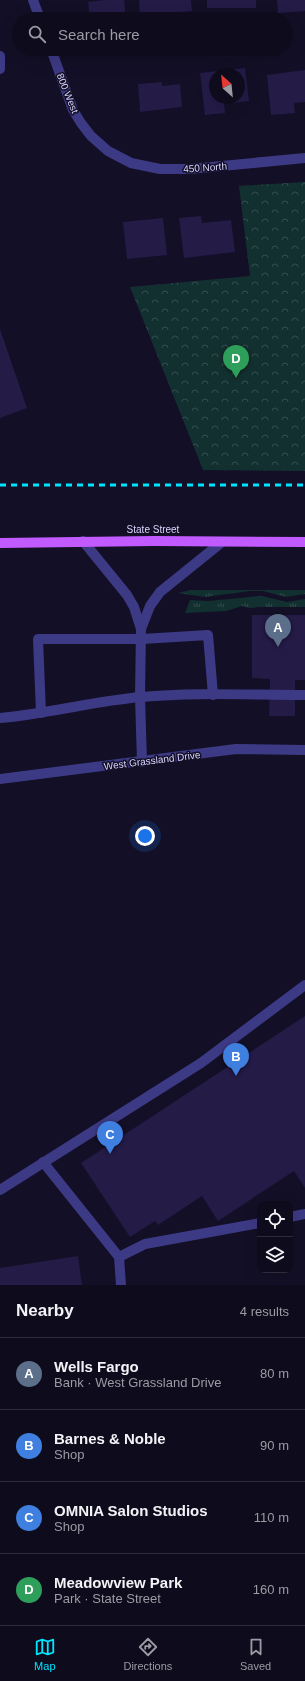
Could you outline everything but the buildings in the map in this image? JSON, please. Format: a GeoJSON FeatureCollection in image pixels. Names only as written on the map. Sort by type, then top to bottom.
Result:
{"type":"FeatureCollection","features":[{"type":"Feature","properties":{"kind":"main road","name":"State Street"},"geometry":{"type":"LineString","coordinates":[[0,543],[83,541],[305,542]]}},
{"type":"Feature","properties":{"kind":"street"},"geometry":{"type":"LineString","coordinates":[[33,0],[37,12]]}},
{"type":"Feature","properties":{"kind":"street"},"geometry":{"type":"LineString","coordinates":[[0,56],[0,70]]}},
{"type":"Feature","properties":{"kind":"street","name":"800 West"},"geometry":{"type":"LineString","coordinates":[[53,56],[73,110],[91,136],[108,151]]}},
{"type":"Feature","properties":{"kind":"street","name":"450 North"},"geometry":{"type":"LineString","coordinates":[[108,151],[131,163],[160,168],[190,169],[305,158]]}},
{"type":"Feature","properties":{"kind":"street"},"geometry":{"type":"LineString","coordinates":[[83,541],[127,595],[134,607],[142,634]]}},
{"type":"Feature","properties":{"kind":"street"},"geometry":{"type":"LineString","coordinates":[[142,762],[140,697],[142,634],[150,606],[160,592],[222,542]]}},
{"type":"Feature","properties":{"kind":"street"},"geometry":{"type":"LineString","coordinates":[[41,713],[38,639],[142,634],[208,635],[214,695]]}},
{"type":"Feature","properties":{"kind":"street"},"geometry":{"type":"LineString","coordinates":[[0,718],[140,697],[305,695]]}},
{"type":"Feature","properties":{"kind":"street","name":"West Grassland Drive"},"geometry":{"type":"LineString","coordinates":[[0,779],[236,749],[305,750]]}},
{"type":"Feature","properties":{"kind":"street"},"geometry":{"type":"LineString","coordinates":[[0,1190],[201,1063],[305,985]]}},
{"type":"Feature","properties":{"kind":"street"},"geometry":{"type":"LineString","coordinates":[[44,1162],[119,1257],[121,1285]]}},
{"type":"Feature","properties":{"kind":"street"},"geometry":{"type":"LineString","coordinates":[[293,1216],[305,1214]]}},
{"type":"Feature","properties":{"kind":"street"},"geometry":{"type":"LineString","coordinates":[[119,1257],[145,1244],[257,1223]]}},
{"type":"Feature","properties":{"kind":"green space"},"geometry":{"type":"Polygon","coordinates":[[[305,182],[305,471],[203,470],[130,287],[250,276],[239,186],[305,182]]]}},
{"type":"Feature","properties":{"kind":"green space"},"geometry":{"type":"Polygon","coordinates":[[[191,590],[305,590],[305,594],[286,597],[263,591],[250,591],[205,597],[178,593],[191,590]]]}},
{"type":"Feature","properties":{"kind":"green space"},"geometry":{"type":"Polygon","coordinates":[[[262,596],[287,602],[305,599],[305,607],[250,608],[242,606],[226,611],[185,613],[190,600],[208,601],[262,596]]]}},
{"type":"Feature","properties":{"kind":"railway"},"geometry":{"type":"LineString","coordinates":[[0,485],[305,485]]}},
{"type":"Feature","properties":{"kind":"place","name":"Meadowview Park"},"geometry":{"type":"Point","coordinates":[236,378]}},
{"type":"Feature","properties":{"kind":"place","name":"Wells Fargo"},"geometry":{"type":"Point","coordinates":[278,647]}},
{"type":"Feature","properties":{"kind":"place","name":"Barnes & Noble"},"geometry":{"type":"Point","coordinates":[236,1076]}},
{"type":"Feature","properties":{"kind":"place","name":"OMNIA Salon Studios"},"geometry":{"type":"Point","coordinates":[110,1154]}}]}
